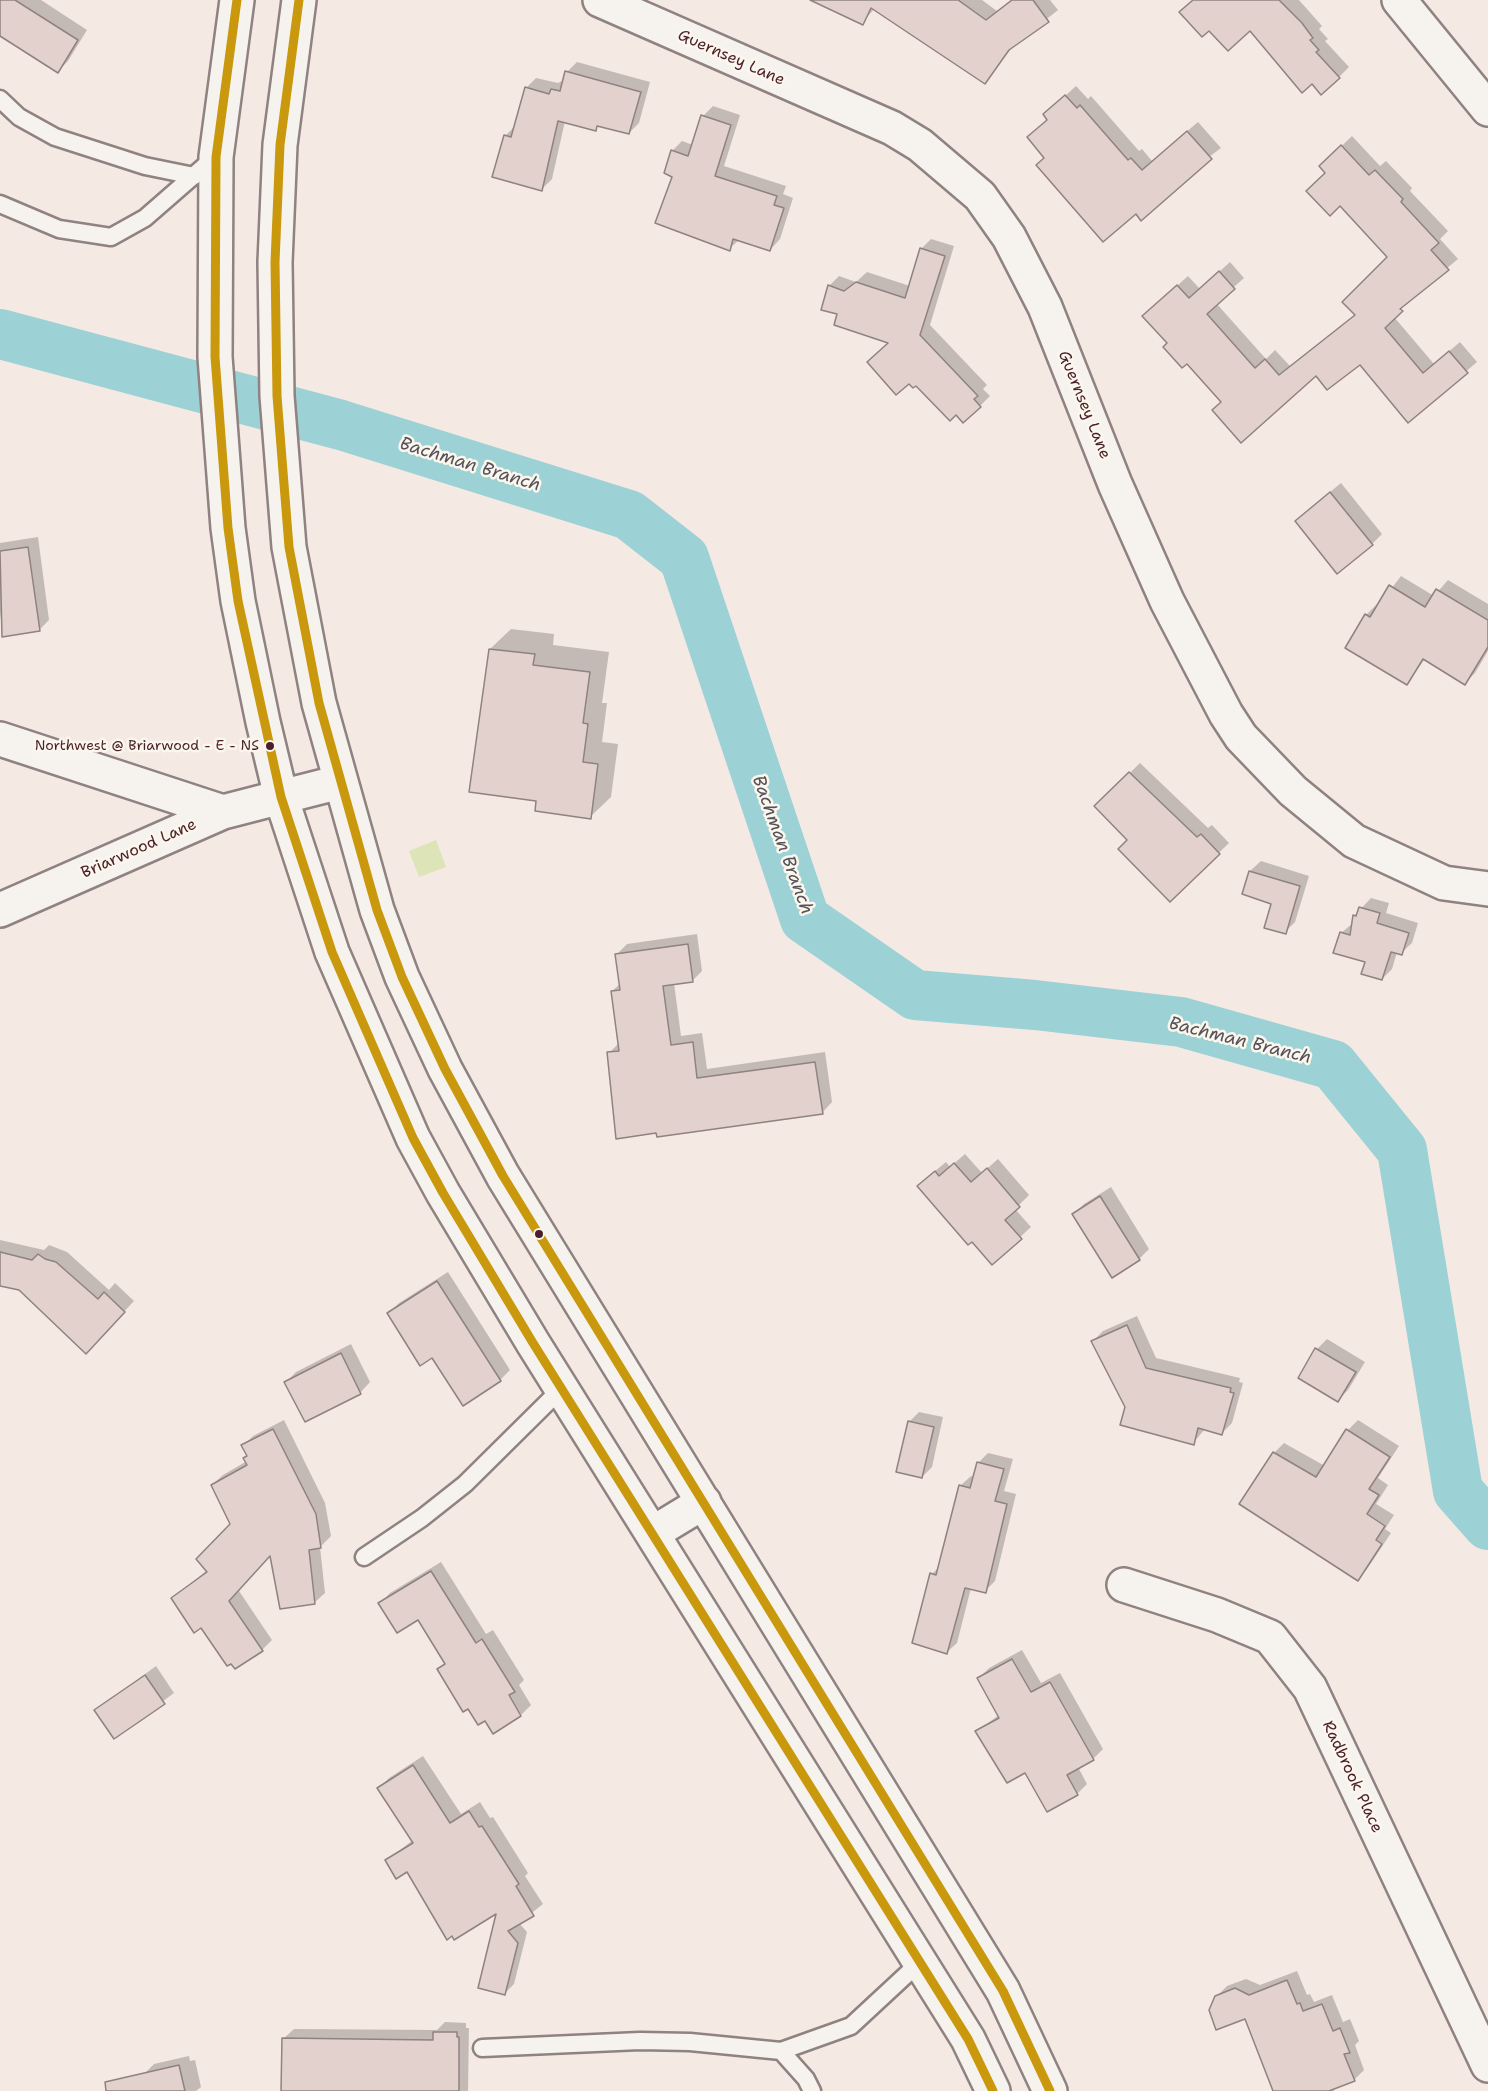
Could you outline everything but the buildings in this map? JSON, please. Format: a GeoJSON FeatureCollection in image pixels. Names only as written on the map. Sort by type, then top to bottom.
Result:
{"type":"FeatureCollection","features":[{"type":"Feature","properties":{"kind":"main road"},"geometry":{"type":"LineString","coordinates":[[237,0],[209,175],[221,455],[238,601],[281,797],[332,952],[413,1138],[533,1343],[563,1387],[968,2039],[993,2091]]}},
{"type":"Feature","properties":{"kind":"main road"},"geometry":{"type":"LineString","coordinates":[[299,0],[280,145],[275,262],[276,396],[289,547],[319,703],[377,910],[398,966],[445,1069],[503,1176],[1003,1991],[1050,2091]]}},
{"type":"Feature","properties":{"kind":"main road","name":"Guernsey Lane"},"geometry":{"type":"LineString","coordinates":[[600,0],[892,129],[920,145],[980,196],[1009,237],[1045,307],[1115,484],[1167,602],[1226,714],[1241,736],[1293,791],[1354,841],[1444,883],[1488,889]]}},
{"type":"Feature","properties":{"kind":"main road"},"geometry":{"type":"LineString","coordinates":[[1399,0],[1488,109]]}},
{"type":"Feature","properties":{"kind":"main road"},"geometry":{"type":"LineString","coordinates":[[0,739],[223,812]]}},
{"type":"Feature","properties":{"kind":"main road","name":"Briarwood Lane"},"geometry":{"type":"LineString","coordinates":[[0,910],[223,812],[340,782]]}},
{"type":"Feature","properties":{"kind":"main road"},"geometry":{"type":"LineString","coordinates":[[653,1533],[704,1502]]}},
{"type":"Feature","properties":{"kind":"main road","name":"Radbrook Place"},"geometry":{"type":"LineString","coordinates":[[1124,1586],[1216,1615],[1270,1637],[1310,1688],[1488,2065]]}},
{"type":"Feature","properties":{"kind":"lane"},"geometry":{"type":"LineString","coordinates":[[0,99],[19,117],[55,137],[145,166],[209,175]]}},
{"type":"Feature","properties":{"kind":"lane"},"geometry":{"type":"LineString","coordinates":[[0,204],[59,229],[111,237],[145,218],[209,175]]}},
{"type":"Feature","properties":{"kind":"lane"},"geometry":{"type":"LineString","coordinates":[[364,1557],[422,1518],[465,1484],[563,1387]]}},
{"type":"Feature","properties":{"kind":"lane"},"geometry":{"type":"LineString","coordinates":[[482,2048],[640,2041],[690,2042],[781,2051],[851,2026],[920,1962]]}},
{"type":"Feature","properties":{"kind":"lane"},"geometry":{"type":"LineString","coordinates":[[781,2051],[806,2079],[812,2091]]}},
{"type":"Feature","properties":{"kind":"green space"},"geometry":{"type":"Polygon","coordinates":[[[436,840],[446,867],[419,877],[409,851],[436,840]]]}},
{"type":"Feature","properties":{"kind":"waterway","name":"Bachman Branch"},"geometry":{"type":"LineString","coordinates":[[0,334],[341,425],[629,515],[684,558],[805,919],[915,995],[1035,1005],[1181,1022],[1333,1065],[1402,1150],[1458,1491],[1488,1525]]}},
{"type":"Feature","properties":{"kind":"transit line"},"geometry":{"type":"LineString","coordinates":[[237,0],[216,157],[215,357],[228,528],[238,601],[281,797],[332,952],[413,1138],[443,1193],[533,1343],[968,2039],[993,2091]]}},
{"type":"Feature","properties":{"kind":"transit line"},"geometry":{"type":"LineString","coordinates":[[299,0],[280,145],[275,262],[277,396],[289,547],[319,703],[377,910],[402,977],[445,1069],[503,1176],[1003,1991],[1050,2091]]}},
{"type":"Feature","properties":{"kind":"place","name":"Northwest @ Briarwood - E - NS"},"geometry":{"type":"Point","coordinates":[270,746]}}]}
